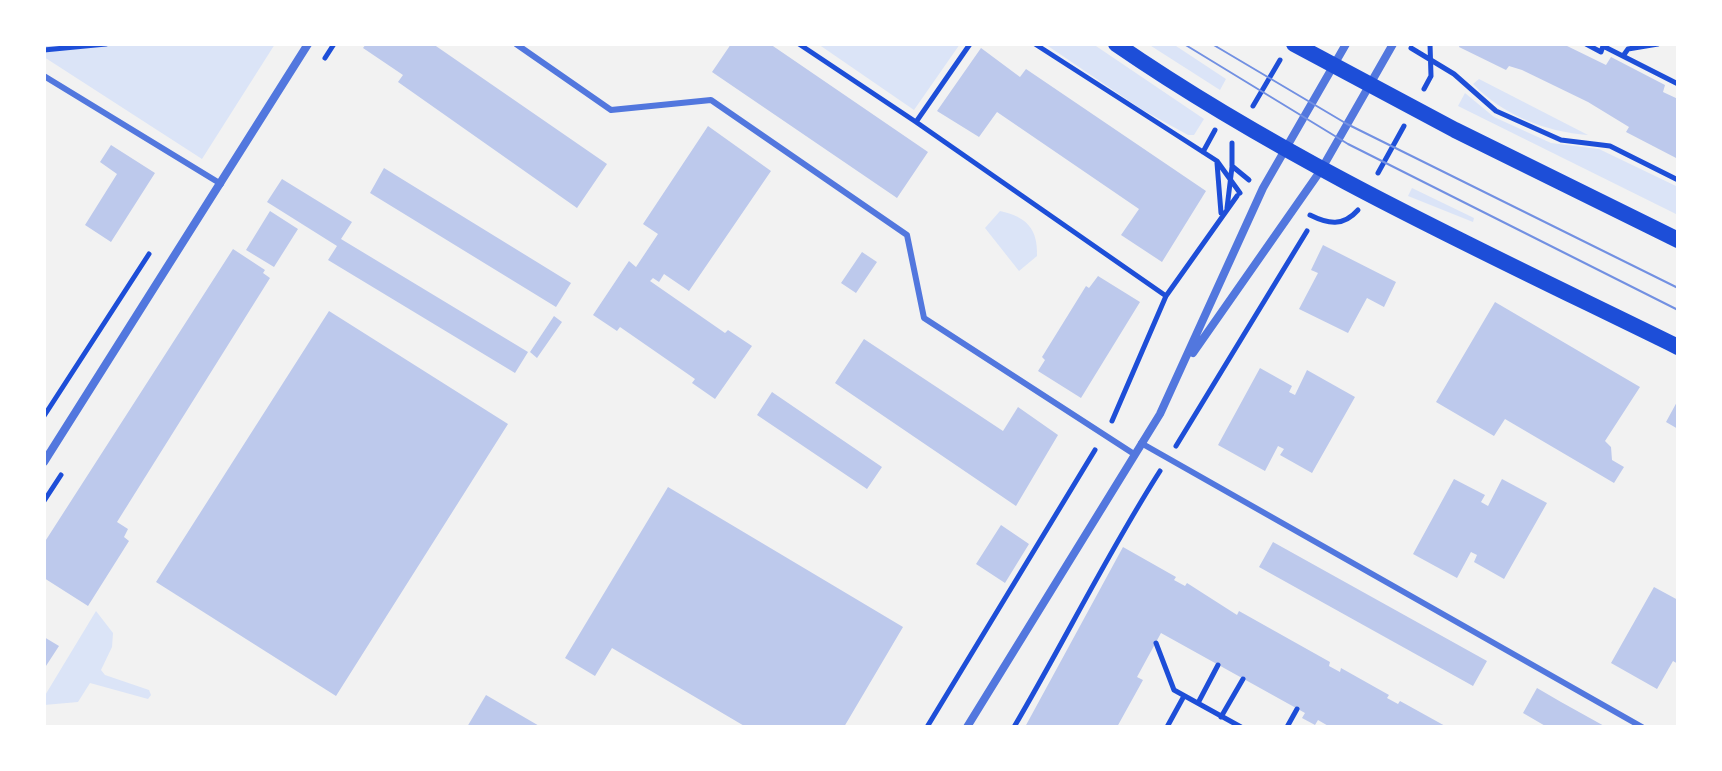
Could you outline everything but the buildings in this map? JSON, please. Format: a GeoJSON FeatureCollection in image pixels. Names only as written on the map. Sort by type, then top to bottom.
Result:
{"type":"FeatureCollection","features":[{"type":"Feature","properties":{"kind":"main road"},"geometry":{"type":"LineString","coordinates":[[1116,44],[1321,170],[1678,347]]}},
{"type":"Feature","properties":{"kind":"main road"},"geometry":{"type":"LineString","coordinates":[[1294,44],[1369,85],[1678,240]]}},
{"type":"Feature","properties":{"kind":"street"},"geometry":{"type":"LineString","coordinates":[[44,462],[308,44]]}},
{"type":"Feature","properties":{"kind":"street"},"geometry":{"type":"LineString","coordinates":[[967,727],[1141,443],[1181,370],[1283,148],[1346,44]]}},
{"type":"Feature","properties":{"kind":"street"},"geometry":{"type":"LineString","coordinates":[[1181,370],[1321,170],[1393,44]]}},
{"type":"Feature","properties":{"kind":"lane"},"geometry":{"type":"LineString","coordinates":[[516,44],[611,110],[711,100],[907,235],[924,318],[1134,454]]}},
{"type":"Feature","properties":{"kind":"lane"},"geometry":{"type":"LineString","coordinates":[[44,76],[221,184]]}},
{"type":"Feature","properties":{"kind":"lane"},"geometry":{"type":"LineString","coordinates":[[1141,443],[1642,727]]}},
{"type":"Feature","properties":{"kind":"path"},"geometry":{"type":"LineString","coordinates":[[44,50],[106,44]]}},
{"type":"Feature","properties":{"kind":"path"},"geometry":{"type":"LineString","coordinates":[[799,44],[1166,296]]}},
{"type":"Feature","properties":{"kind":"path"},"geometry":{"type":"LineString","coordinates":[[916,122],[970,44]]}},
{"type":"Feature","properties":{"kind":"path"},"geometry":{"type":"LineString","coordinates":[[1035,44],[1217,161],[1240,193],[1248,197]]}},
{"type":"Feature","properties":{"kind":"path"},"geometry":{"type":"LineString","coordinates":[[1404,44],[1454,74],[1496,111],[1561,140],[1610,146],[1678,180]]}},
{"type":"Feature","properties":{"kind":"path"},"geometry":{"type":"LineString","coordinates":[[1424,90],[1431,76],[1430,44]]}},
{"type":"Feature","properties":{"kind":"path"},"geometry":{"type":"LineString","coordinates":[[1586,44],[1601,52],[1603,46],[1678,84]]}},
{"type":"Feature","properties":{"kind":"path"},"geometry":{"type":"LineString","coordinates":[[1623,56],[1628,49],[1658,44]]}},
{"type":"Feature","properties":{"kind":"path"},"geometry":{"type":"LineString","coordinates":[[1257,99],[1273,72]]}},
{"type":"Feature","properties":{"kind":"path"},"geometry":{"type":"LineString","coordinates":[[1203,152],[1218,126]]}},
{"type":"Feature","properties":{"kind":"path"},"geometry":{"type":"LineString","coordinates":[[1380,170],[1404,127]]}},
{"type":"Feature","properties":{"kind":"path"},"geometry":{"type":"LineString","coordinates":[[1227,266],[1216,246],[1227,207],[1232,166],[1229,150],[1234,138]]}},
{"type":"Feature","properties":{"kind":"path"},"geometry":{"type":"LineString","coordinates":[[1217,161],[1221,214]]}},
{"type":"Feature","properties":{"kind":"path"},"geometry":{"type":"LineString","coordinates":[[1232,166],[1253,182]]}},
{"type":"Feature","properties":{"kind":"path"},"geometry":{"type":"LineString","coordinates":[[927,727],[1116,415],[1166,296],[1221,214],[1240,193]]}},
{"type":"Feature","properties":{"kind":"path"},"geometry":{"type":"LineString","coordinates":[[1311,215],[1341,223],[1359,209]]}},
{"type":"Feature","properties":{"kind":"path"},"geometry":{"type":"LineString","coordinates":[[1014,727],[1071,630],[1119,534],[1307,231]]}},
{"type":"Feature","properties":{"kind":"path"},"geometry":{"type":"LineString","coordinates":[[1156,643],[1174,690],[1241,727]]}},
{"type":"Feature","properties":{"kind":"path"},"geometry":{"type":"LineString","coordinates":[[1198,703],[1218,665]]}},
{"type":"Feature","properties":{"kind":"path"},"geometry":{"type":"LineString","coordinates":[[1221,717],[1243,679]]}},
{"type":"Feature","properties":{"kind":"path"},"geometry":{"type":"LineString","coordinates":[[1167,727],[1184,696]]}},
{"type":"Feature","properties":{"kind":"path"},"geometry":{"type":"LineString","coordinates":[[1287,727],[1297,709]]}},
{"type":"Feature","properties":{"kind":"shaded area"},"geometry":{"type":"Polygon","coordinates":[[[44,44],[275,44],[202,159],[44,57],[44,44]]]}},
{"type":"Feature","properties":{"kind":"shaded area"},"geometry":{"type":"Polygon","coordinates":[[[818,44],[960,44],[914,110],[818,44]]]}},
{"type":"Feature","properties":{"kind":"shaded area"},"geometry":{"type":"Polygon","coordinates":[[[1045,44],[1093,44],[1204,119],[1194,135],[1188,135],[1141,109],[1045,44]]]}},
{"type":"Feature","properties":{"kind":"shaded area"},"geometry":{"type":"Polygon","coordinates":[[[1148,44],[1173,44],[1226,79],[1220,90],[1148,44]]]}},
{"type":"Feature","properties":{"kind":"shaded area"},"geometry":{"type":"Polygon","coordinates":[[[1479,79],[1588,135],[1541,126],[1511,113],[1473,84],[1479,79]]]}},
{"type":"Feature","properties":{"kind":"shaded area"},"geometry":{"type":"Polygon","coordinates":[[[1465,93],[1494,117],[1551,143],[1599,149],[1678,187],[1678,215],[1458,106],[1465,93]]]}},
{"type":"Feature","properties":{"kind":"shaded area"},"geometry":{"type":"Polygon","coordinates":[[[1412,188],[1474,218],[1473,222],[1408,196],[1412,188]]]}},
{"type":"Feature","properties":{"kind":"shaded area"},"geometry":{"type":"Polygon","coordinates":[[[1000,211],[1024,221],[1033,231],[1037,256],[1019,271],[985,228],[1000,211]]]}},
{"type":"Feature","properties":{"kind":"shaded area"},"geometry":{"type":"Polygon","coordinates":[[[96,611],[113,633],[112,647],[101,670],[105,675],[149,690],[151,695],[148,699],[90,683],[78,702],[44,705],[44,697],[96,611]]]}},
{"type":"Feature","properties":{"kind":"tram line"},"geometry":{"type":"LineString","coordinates":[[1184,44],[1348,144],[1678,310]]}},
{"type":"Feature","properties":{"kind":"tram line"},"geometry":{"type":"LineString","coordinates":[[1212,44],[1347,124],[1678,288]]}}]}
